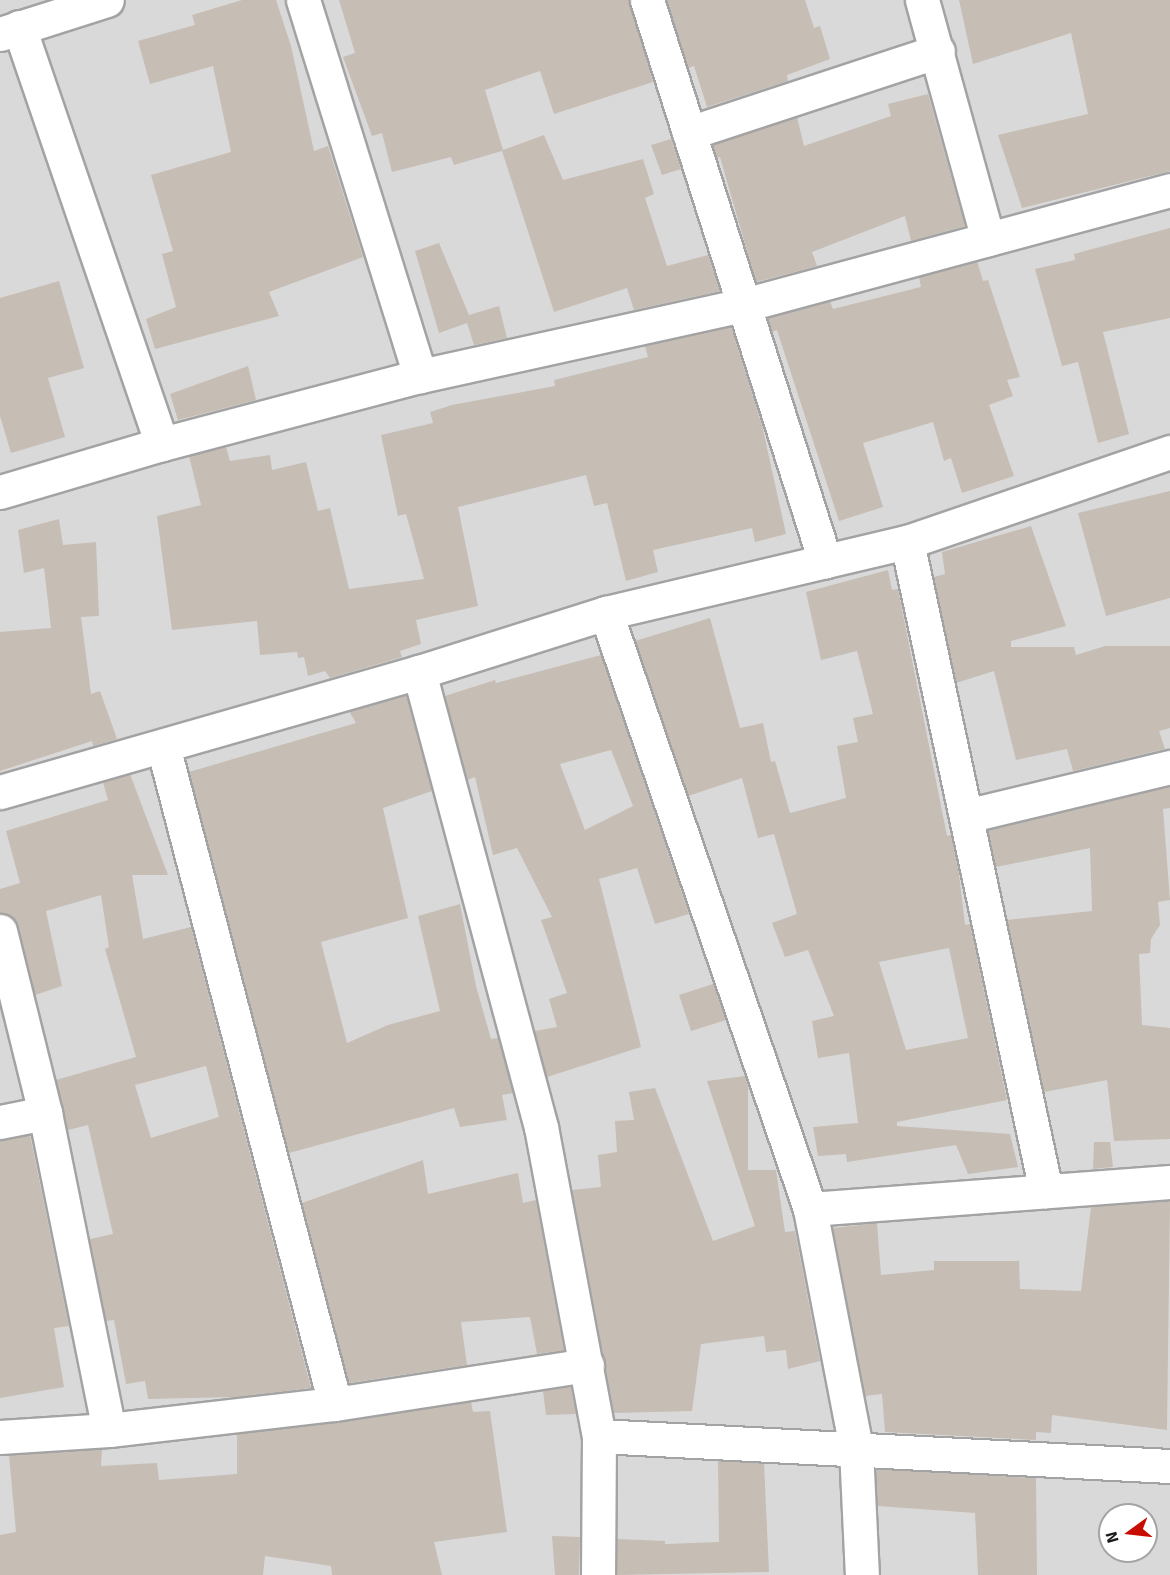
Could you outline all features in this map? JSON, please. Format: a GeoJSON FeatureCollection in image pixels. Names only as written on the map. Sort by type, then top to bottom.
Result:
{"type":"FeatureCollection","features":[{"type":"Feature","properties":{"kind":"street"},"geometry":{"type":"LineString","coordinates":[[107,0],[9,31],[162,444]]}},
{"type":"Feature","properties":{"kind":"street"},"geometry":{"type":"LineString","coordinates":[[303,0],[420,376]]}},
{"type":"Feature","properties":{"kind":"street"},"geometry":{"type":"LineString","coordinates":[[647,0],[825,561]]}},
{"type":"Feature","properties":{"kind":"street"},"geometry":{"type":"LineString","coordinates":[[922,0],[938,51],[988,239]]}},
{"type":"Feature","properties":{"kind":"street"},"geometry":{"type":"LineString","coordinates":[[689,133],[938,51]]}},
{"type":"Feature","properties":{"kind":"street"},"geometry":{"type":"LineString","coordinates":[[0,492],[162,444],[420,376],[744,305],[1170,190]]}},
{"type":"Feature","properties":{"kind":"street"},"geometry":{"type":"LineString","coordinates":[[0,792],[419,672],[606,614],[907,542],[1170,452]]}},
{"type":"Feature","properties":{"kind":"street"},"geometry":{"type":"LineString","coordinates":[[907,542],[1046,1191]]}},
{"type":"Feature","properties":{"kind":"street"},"geometry":{"type":"LineString","coordinates":[[606,614],[810,1209],[856,1449],[862,1575]]}},
{"type":"Feature","properties":{"kind":"street"},"geometry":{"type":"LineString","coordinates":[[419,672],[541,1126],[587,1365],[598,1436],[598,1575]]}},
{"type":"Feature","properties":{"kind":"street"},"geometry":{"type":"LineString","coordinates":[[164,746],[335,1404]]}},
{"type":"Feature","properties":{"kind":"street"},"geometry":{"type":"LineString","coordinates":[[966,816],[1170,767]]}},
{"type":"Feature","properties":{"kind":"street"},"geometry":{"type":"LineString","coordinates":[[0,931],[45,1113],[109,1430]]}},
{"type":"Feature","properties":{"kind":"street"},"geometry":{"type":"LineString","coordinates":[[0,1122],[45,1113]]}},
{"type":"Feature","properties":{"kind":"street"},"geometry":{"type":"LineString","coordinates":[[810,1209],[1170,1182]]}},
{"type":"Feature","properties":{"kind":"street"},"geometry":{"type":"LineString","coordinates":[[0,1437],[109,1430],[335,1404],[587,1365]]}},
{"type":"Feature","properties":{"kind":"street"},"geometry":{"type":"LineString","coordinates":[[598,1436],[1170,1466]]}},
{"type":"Feature","properties":{"kind":"shaded area"},"geometry":{"type":"Polygon","coordinates":[[[0,0],[1170,0],[1170,1575],[0,1575],[0,0]]]}},
{"type":"Feature","properties":{"kind":"building"},"geometry":{"type":"Polygon","coordinates":[[[242,0],[276,0],[291,46],[314,151],[328,146],[363,257],[269,292],[279,316],[155,349],[146,319],[176,307],[162,254],[173,251],[151,175],[231,152],[213,66],[150,84],[138,41],[195,25],[192,15],[242,0]]]}},
{"type":"Feature","properties":{"kind":"building"},"geometry":{"type":"Polygon","coordinates":[[[339,0],[629,0],[653,82],[554,114],[540,71],[485,90],[503,150],[544,135],[563,180],[643,159],[654,194],[645,198],[667,266],[708,255],[720,291],[634,310],[627,288],[554,312],[502,151],[454,165],[451,157],[392,172],[382,133],[372,136],[343,57],[355,53],[339,0]]]}},
{"type":"Feature","properties":{"kind":"building"},"geometry":{"type":"Polygon","coordinates":[[[667,0],[805,0],[814,28],[820,26],[830,59],[787,75],[788,81],[707,107],[694,66],[688,68],[667,0]]]}},
{"type":"Feature","properties":{"kind":"building"},"geometry":{"type":"Polygon","coordinates":[[[959,0],[1170,0],[1170,171],[1022,208],[998,135],[1088,114],[1071,33],[973,64],[959,0]]]}},
{"type":"Feature","properties":{"kind":"building"},"geometry":{"type":"Polygon","coordinates":[[[928,94],[965,226],[911,241],[905,216],[812,252],[817,266],[756,282],[720,157],[717,158],[713,145],[797,117],[804,146],[891,116],[888,104],[928,94]]]}},
{"type":"Feature","properties":{"kind":"building"},"geometry":{"type":"Polygon","coordinates":[[[671,139],[681,169],[662,175],[651,145],[671,139]]]}},
{"type":"Feature","properties":{"kind":"building"},"geometry":{"type":"Polygon","coordinates":[[[1170,228],[1170,318],[1103,332],[1129,434],[1098,443],[1078,362],[1062,366],[1035,269],[1075,260],[1074,254],[1170,228]]]}},
{"type":"Feature","properties":{"kind":"building"},"geometry":{"type":"Polygon","coordinates":[[[439,243],[469,315],[499,306],[507,338],[474,345],[467,323],[439,333],[415,251],[439,243]]]}},
{"type":"Feature","properties":{"kind":"building"},"geometry":{"type":"Polygon","coordinates":[[[977,261],[983,281],[988,280],[1020,377],[1007,380],[1013,396],[989,405],[1014,476],[962,493],[951,458],[944,461],[933,422],[863,443],[883,507],[839,521],[777,330],[772,332],[768,318],[830,301],[833,309],[921,287],[919,277],[977,261]]]}},
{"type":"Feature","properties":{"kind":"building"},"geometry":{"type":"Polygon","coordinates":[[[59,281],[84,368],[48,378],[65,437],[11,453],[0,416],[0,298],[59,281]]]}},
{"type":"Feature","properties":{"kind":"building"},"geometry":{"type":"Polygon","coordinates":[[[731,327],[762,425],[786,534],[755,542],[752,528],[653,550],[658,572],[626,581],[607,503],[594,506],[586,475],[458,507],[478,606],[416,620],[421,644],[400,651],[402,657],[330,678],[325,671],[308,676],[304,657],[298,658],[297,652],[260,655],[257,621],[172,630],[157,516],[201,505],[189,456],[226,447],[230,461],[270,455],[272,470],[306,462],[318,511],[330,508],[349,589],[424,579],[406,514],[398,516],[381,435],[433,423],[430,412],[452,405],[555,386],[554,380],[648,357],[645,346],[731,327]]]}},
{"type":"Feature","properties":{"kind":"building"},"geometry":{"type":"Polygon","coordinates":[[[248,366],[256,400],[178,420],[170,394],[248,366]]]}},
{"type":"Feature","properties":{"kind":"building"},"geometry":{"type":"Polygon","coordinates":[[[1170,491],[1170,598],[1106,616],[1078,513],[1170,491]]]}},
{"type":"Feature","properties":{"kind":"building"},"geometry":{"type":"Polygon","coordinates":[[[59,519],[63,545],[96,542],[99,616],[81,617],[91,694],[100,691],[117,739],[93,746],[92,741],[0,771],[0,632],[51,628],[44,568],[24,573],[18,530],[59,519]]]}},
{"type":"Feature","properties":{"kind":"building"},"geometry":{"type":"Polygon","coordinates":[[[1031,526],[1066,626],[1011,641],[1011,647],[1074,647],[1076,655],[1105,646],[1170,646],[1170,728],[1159,731],[1165,749],[1073,771],[1067,749],[1016,760],[994,671],[956,683],[934,577],[945,574],[942,552],[1031,526]]]}},
{"type":"Feature","properties":{"kind":"building"},"geometry":{"type":"Polygon","coordinates":[[[888,570],[892,590],[898,589],[947,836],[951,835],[959,874],[965,925],[970,924],[1007,1100],[897,1122],[897,1126],[1010,1134],[1018,1167],[968,1174],[956,1145],[847,1162],[846,1154],[818,1156],[813,1127],[858,1123],[849,1053],[818,1058],[812,1021],[834,1016],[808,950],[785,957],[772,923],[797,914],[774,834],[758,838],[742,778],[688,796],[635,641],[710,618],[740,728],[763,723],[771,762],[775,761],[790,813],[846,798],[837,746],[858,742],[853,718],[873,714],[857,651],[821,660],[806,592],[888,570]],[[949,948],[879,962],[906,1050],[968,1038],[949,948]]]}},
{"type":"Feature","properties":{"kind":"building"},"geometry":{"type":"Polygon","coordinates":[[[601,655],[689,914],[655,924],[637,868],[599,879],[641,1047],[547,1077],[535,1031],[557,1027],[549,999],[567,993],[541,920],[552,917],[517,848],[493,855],[475,777],[467,780],[445,696],[495,680],[496,683],[601,655]],[[611,750],[560,764],[585,830],[633,806],[611,750]]]}},
{"type":"Feature","properties":{"kind":"building"},"geometry":{"type":"Polygon","coordinates":[[[406,695],[432,791],[383,808],[408,918],[321,942],[347,1043],[388,1025],[440,1011],[418,916],[460,904],[476,986],[491,1039],[498,1038],[513,1093],[502,1095],[507,1120],[460,1127],[454,1108],[289,1153],[189,772],[356,723],[349,711],[406,695]]]}},
{"type":"Feature","properties":{"kind":"building"},"geometry":{"type":"Polygon","coordinates":[[[130,774],[168,875],[132,875],[143,939],[191,927],[311,1388],[236,1397],[148,1399],[145,1381],[126,1384],[114,1320],[106,1321],[90,1239],[113,1234],[88,1125],[68,1130],[56,1080],[136,1057],[105,949],[109,947],[101,895],[46,911],[62,986],[35,995],[18,926],[13,918],[0,913],[0,889],[20,883],[6,831],[108,800],[103,782],[130,774]],[[206,1066],[135,1085],[151,1138],[219,1117],[206,1066]]]}},
{"type":"Feature","properties":{"kind":"building"},"geometry":{"type":"Polygon","coordinates":[[[1170,786],[1170,808],[1163,809],[1170,900],[1158,902],[1160,925],[1151,939],[1150,953],[1139,954],[1142,1025],[1170,1028],[1170,1139],[1114,1141],[1107,1080],[1044,1092],[1007,920],[1092,911],[1090,848],[996,867],[988,830],[1170,786]]]}},
{"type":"Feature","properties":{"kind":"building"},"geometry":{"type":"Polygon","coordinates":[[[713,984],[726,1020],[691,1031],[679,995],[713,984]]]}},
{"type":"Feature","properties":{"kind":"building"},"geometry":{"type":"Polygon","coordinates":[[[745,1076],[748,1086],[748,1170],[776,1170],[785,1232],[795,1231],[820,1361],[788,1369],[786,1350],[766,1352],[764,1336],[701,1344],[692,1411],[614,1413],[572,1190],[601,1187],[598,1155],[617,1152],[615,1121],[634,1120],[629,1092],[655,1088],[713,1241],[755,1226],[707,1081],[745,1076]]]}},
{"type":"Feature","properties":{"kind":"building"},"geometry":{"type":"Polygon","coordinates":[[[30,1135],[69,1326],[54,1328],[64,1387],[0,1398],[0,1140],[30,1135]]]}},
{"type":"Feature","properties":{"kind":"building"},"geometry":{"type":"Polygon","coordinates":[[[1094,1142],[1110,1142],[1113,1167],[1093,1169],[1094,1142]]]}},
{"type":"Feature","properties":{"kind":"building"},"geometry":{"type":"Polygon","coordinates":[[[423,1160],[428,1194],[518,1173],[523,1203],[536,1200],[564,1350],[537,1354],[530,1317],[461,1322],[467,1365],[349,1383],[302,1203],[423,1160]]]}},
{"type":"Feature","properties":{"kind":"building"},"geometry":{"type":"Polygon","coordinates":[[[1170,1201],[1167,1430],[1052,1415],[1051,1433],[1036,1432],[1036,1440],[885,1432],[882,1394],[865,1396],[833,1228],[877,1223],[881,1275],[934,1270],[934,1261],[1019,1261],[1020,1289],[1081,1291],[1091,1207],[1170,1201]]]}},
{"type":"Feature","properties":{"kind":"building"},"geometry":{"type":"Polygon","coordinates":[[[571,1387],[576,1414],[546,1415],[543,1391],[571,1387]]]}},
{"type":"Feature","properties":{"kind":"building"},"geometry":{"type":"Polygon","coordinates":[[[471,1402],[473,1412],[490,1411],[507,1532],[434,1542],[442,1575],[332,1575],[331,1566],[265,1556],[263,1575],[0,1575],[0,1535],[16,1532],[9,1455],[102,1449],[101,1466],[157,1463],[159,1480],[237,1474],[237,1434],[471,1402]]]}},
{"type":"Feature","properties":{"kind":"building"},"geometry":{"type":"Polygon","coordinates":[[[718,1461],[764,1463],[769,1572],[617,1575],[617,1539],[665,1541],[665,1544],[719,1542],[718,1461]]]}},
{"type":"Feature","properties":{"kind":"building"},"geometry":{"type":"Polygon","coordinates":[[[876,1469],[1036,1478],[1037,1575],[978,1575],[975,1513],[878,1506],[876,1469]]]}},
{"type":"Feature","properties":{"kind":"building"},"geometry":{"type":"Polygon","coordinates":[[[552,1536],[580,1537],[579,1575],[555,1575],[552,1536]]]}}]}
